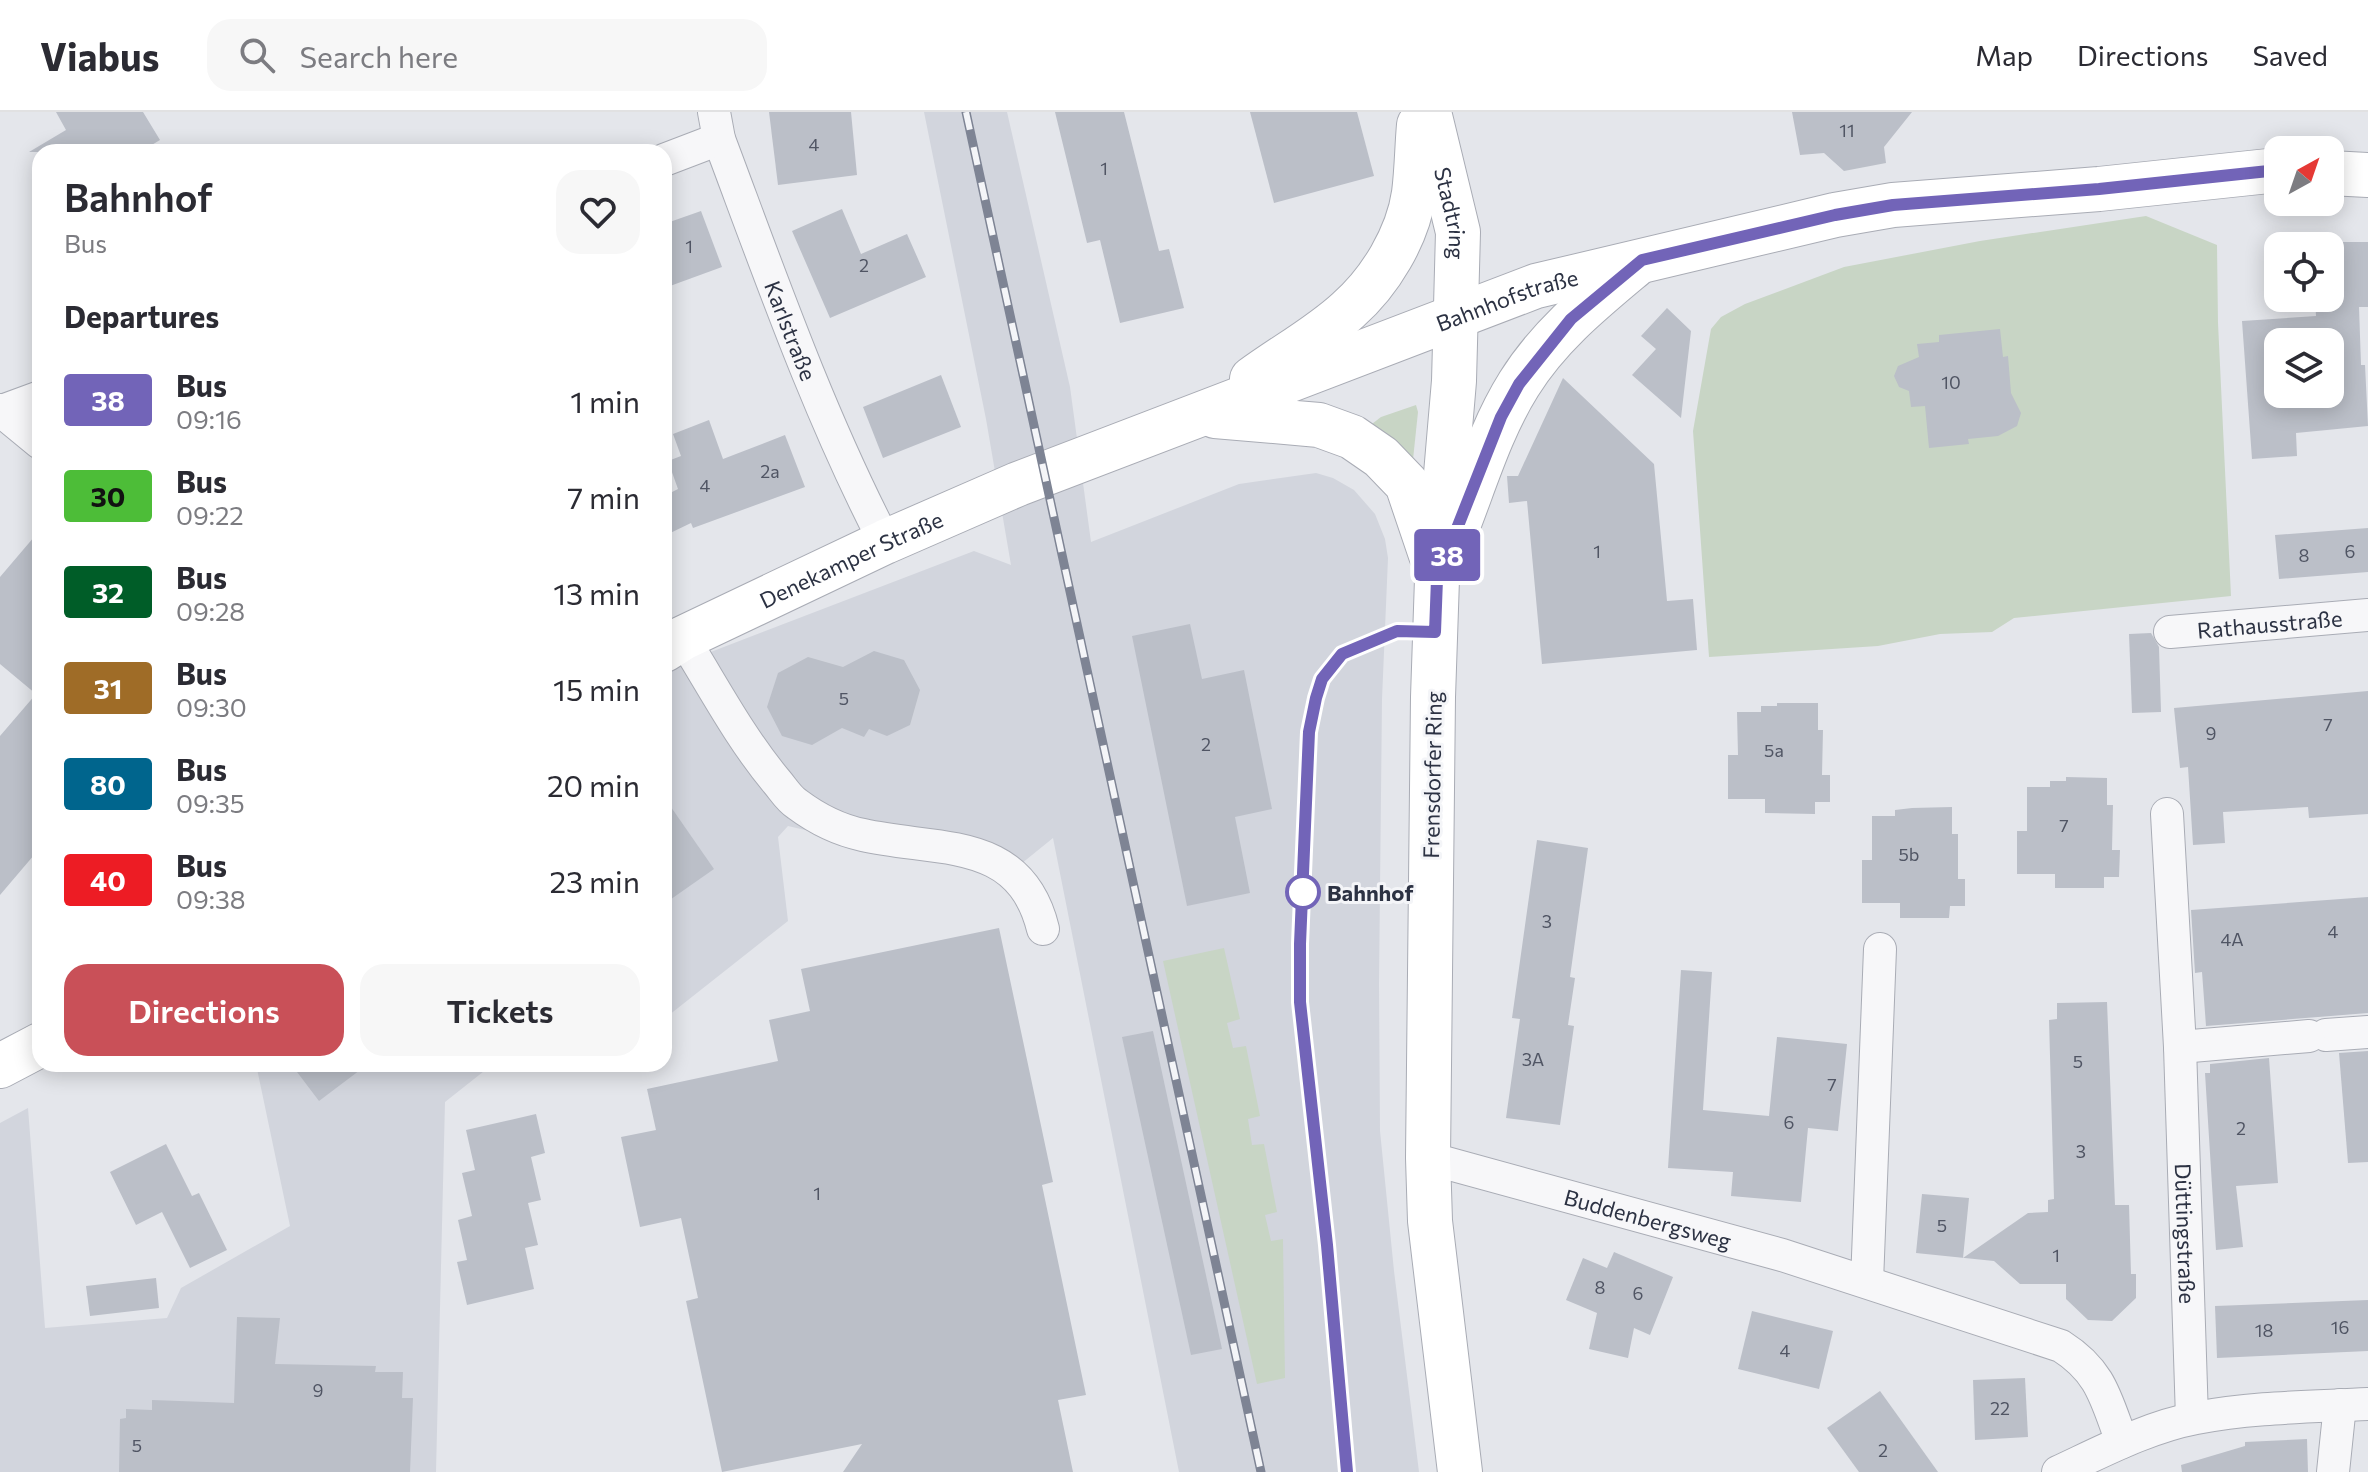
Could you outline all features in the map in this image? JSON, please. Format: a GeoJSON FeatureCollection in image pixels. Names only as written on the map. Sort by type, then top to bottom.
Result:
{"type":"FeatureCollection","features":[{"type":"Feature","properties":{"kind":"street"},"geometry":{"type":"LineString","coordinates":[[1201,415],[1348,311],[1368,289],[1403,231],[1414,195],[1419,112]]}},
{"type":"Feature","properties":{"kind":"street","name":"Stadtring"},"geometry":{"type":"LineString","coordinates":[[1429,112],[1458,232],[1457,316]]}},
{"type":"Feature","properties":{"kind":"street"},"geometry":{"type":"LineString","coordinates":[[672,155],[717,125]]}},
{"type":"Feature","properties":{"kind":"street","name":"Karlstraße"},"geometry":{"type":"LineString","coordinates":[[717,125],[790,327],[857,488],[885,542]]}},
{"type":"Feature","properties":{"kind":"street","name":"Bahnhofstraße"},"geometry":{"type":"LineString","coordinates":[[1043,475],[1536,286],[1835,215],[1893,205],[2099,189],[2264,171]]}},
{"type":"Feature","properties":{"kind":"street"},"geometry":{"type":"LineString","coordinates":[[2344,174],[2368,175]]}},
{"type":"Feature","properties":{"kind":"street"},"geometry":{"type":"LineString","coordinates":[[1437,579],[1501,417],[1519,384],[1571,319],[1642,260]]}},
{"type":"Feature","properties":{"kind":"street","name":"Frensdorfer Ring"},"geometry":{"type":"LineString","coordinates":[[1457,316],[1437,579],[1428,1158],[1430,1221],[1460,1472]]}},
{"type":"Feature","properties":{"kind":"street"},"geometry":{"type":"LineString","coordinates":[[1,411],[32,400]]}},
{"type":"Feature","properties":{"kind":"street"},"geometry":{"type":"LineString","coordinates":[[1,411],[32,436]]}},
{"type":"Feature","properties":{"kind":"street"},"geometry":{"type":"LineString","coordinates":[[1201,415],[1319,425],[1352,437],[1372,450],[1407,484],[1422,523],[1437,579]]}},
{"type":"Feature","properties":{"kind":"street","name":"Denekamper Straße"},"geometry":{"type":"LineString","coordinates":[[674,644],[885,542],[1043,475]]}},
{"type":"Feature","properties":{"kind":"street","name":"Rathausstraße"},"geometry":{"type":"LineString","coordinates":[[2170,632],[2368,615]]}},
{"type":"Feature","properties":{"kind":"street"},"geometry":{"type":"LineString","coordinates":[[674,644],[794,803],[829,824],[863,835],[955,847],[993,860],[1019,878],[1038,907],[1043,929]]}},
{"type":"Feature","properties":{"kind":"street","name":"Düttingstraße"},"geometry":{"type":"LineString","coordinates":[[2167,814],[2180,1047],[2192,1418]]}},
{"type":"Feature","properties":{"kind":"street"},"geometry":{"type":"LineString","coordinates":[[1867,1282],[1880,949]]}},
{"type":"Feature","properties":{"kind":"street"},"geometry":{"type":"LineString","coordinates":[[2180,1047],[2368,1032]]}},
{"type":"Feature","properties":{"kind":"street"},"geometry":{"type":"LineString","coordinates":[[0,1066],[32,1049]]}},
{"type":"Feature","properties":{"kind":"street","name":"Buddenbergsweg"},"geometry":{"type":"LineString","coordinates":[[1428,1158],[1782,1255],[2061,1346],[2090,1368],[2099,1382],[2122,1442]]}},
{"type":"Feature","properties":{"kind":"street"},"geometry":{"type":"LineString","coordinates":[[2058,1472],[2122,1442],[2192,1418],[2250,1409],[2354,1404],[2333,1472]]}},
{"type":"Feature","properties":{"kind":"shaded area"},"geometry":{"type":"Polygon","coordinates":[[[924,112],[1007,112],[1070,387],[1091,542],[1239,484],[1316,473],[1354,490],[1375,514],[1385,539],[1388,558],[1382,699],[1380,1131],[1419,1472],[1179,1472],[1053,838],[1005,877],[788,826],[778,837],[788,921],[672,1013],[672,668],[974,551],[1011,565],[986,419],[924,112]]]}},
{"type":"Feature","properties":{"kind":"shaded area"},"geometry":{"type":"Polygon","coordinates":[[[258,1072],[483,1072],[445,1102],[436,1472],[0,1472],[0,1123],[28,1108],[45,1328],[167,1318],[181,1288],[290,1226],[258,1072]]]}},
{"type":"Feature","properties":{"kind":"green space"},"geometry":{"type":"Polygon","coordinates":[[[2146,216],[2217,245],[2231,596],[2014,618],[1992,632],[1940,634],[1878,646],[1709,657],[1693,431],[1711,329],[1721,317],[1745,304],[1844,267],[1980,241],[2146,216]]]}},
{"type":"Feature","properties":{"kind":"green space"},"geometry":{"type":"Polygon","coordinates":[[[1416,405],[1418,412],[1412,469],[1368,427],[1381,417],[1416,405]]]}},
{"type":"Feature","properties":{"kind":"green space"},"geometry":{"type":"Polygon","coordinates":[[[1224,948],[1240,1019],[1227,1023],[1233,1048],[1246,1046],[1260,1116],[1248,1119],[1252,1145],[1264,1144],[1277,1212],[1265,1215],[1271,1241],[1283,1239],[1285,1378],[1257,1384],[1163,961],[1224,948]]]}},
{"type":"Feature","properties":{"kind":"building"},"geometry":{"type":"Polygon","coordinates":[[[56,112],[143,112],[160,140],[153,144],[42,144],[66,130],[56,112]]]}},
{"type":"Feature","properties":{"kind":"building"},"geometry":{"type":"Polygon","coordinates":[[[769,112],[851,112],[857,175],[778,185],[769,112]]]}},
{"type":"Feature","properties":{"kind":"building"},"geometry":{"type":"Polygon","coordinates":[[[1055,112],[1124,112],[1159,251],[1169,249],[1184,308],[1120,323],[1100,240],[1087,243],[1055,112]]]}},
{"type":"Feature","properties":{"kind":"building"},"geometry":{"type":"Polygon","coordinates":[[[1250,112],[1357,112],[1374,176],[1274,203],[1250,112]]]}},
{"type":"Feature","properties":{"kind":"building"},"geometry":{"type":"Polygon","coordinates":[[[1792,112],[1912,112],[1884,147],[1886,163],[1844,171],[1824,153],[1800,155],[1792,112]]]}},
{"type":"Feature","properties":{"kind":"building"},"geometry":{"type":"Polygon","coordinates":[[[842,209],[861,254],[907,234],[926,277],[830,318],[792,231],[842,209]]]}},
{"type":"Feature","properties":{"kind":"building"},"geometry":{"type":"Polygon","coordinates":[[[701,211],[722,267],[672,285],[672,221],[701,211]]]}},
{"type":"Feature","properties":{"kind":"building"},"geometry":{"type":"Polygon","coordinates":[[[2344,242],[2368,242],[2368,307],[2359,307],[2368,426],[2296,433],[2297,456],[2252,459],[2242,321],[2316,316],[2316,312],[2344,312],[2344,242]]]}},
{"type":"Feature","properties":{"kind":"building"},"geometry":{"type":"Polygon","coordinates":[[[1667,308],[1691,331],[1681,418],[1632,375],[1656,349],[1641,336],[1667,308]]]}},
{"type":"Feature","properties":{"kind":"building"},"geometry":{"type":"Polygon","coordinates":[[[2000,329],[2003,357],[2008,356],[2011,393],[2021,413],[2017,426],[1998,436],[1968,439],[1969,444],[1929,448],[1925,406],[1911,407],[1909,391],[1899,387],[1894,376],[1898,366],[1919,357],[1917,344],[1939,342],[1939,335],[2000,329]]]}},
{"type":"Feature","properties":{"kind":"building"},"geometry":{"type":"Polygon","coordinates":[[[941,375],[961,427],[883,458],[863,407],[941,375]]]}},
{"type":"Feature","properties":{"kind":"building"},"geometry":{"type":"Polygon","coordinates":[[[1563,378],[1654,464],[1667,601],[1693,599],[1697,650],[1542,664],[1527,501],[1509,503],[1507,476],[1518,476],[1563,378]]]}},
{"type":"Feature","properties":{"kind":"building"},"geometry":{"type":"Polygon","coordinates":[[[709,420],[723,459],[785,435],[805,487],[693,528],[691,523],[672,532],[672,492],[678,489],[672,472],[672,459],[681,456],[673,434],[709,420]]]}},
{"type":"Feature","properties":{"kind":"building"},"geometry":{"type":"Polygon","coordinates":[[[2368,528],[2368,572],[2279,579],[2275,535],[2368,528]]]}},
{"type":"Feature","properties":{"kind":"building"},"geometry":{"type":"Polygon","coordinates":[[[32,539],[32,691],[0,664],[0,577],[32,539]]]}},
{"type":"Feature","properties":{"kind":"building"},"geometry":{"type":"Polygon","coordinates":[[[1190,624],[1202,679],[1244,670],[1272,809],[1235,817],[1250,893],[1187,906],[1132,636],[1190,624]]]}},
{"type":"Feature","properties":{"kind":"building"},"geometry":{"type":"Polygon","coordinates":[[[2151,633],[2159,647],[2161,712],[2132,713],[2129,634],[2151,633]]]}},
{"type":"Feature","properties":{"kind":"building"},"geometry":{"type":"Polygon","coordinates":[[[874,651],[904,660],[920,690],[910,725],[887,736],[869,729],[864,737],[842,728],[812,745],[782,736],[767,707],[778,673],[808,657],[843,667],[874,651]]]}},
{"type":"Feature","properties":{"kind":"building"},"geometry":{"type":"Polygon","coordinates":[[[2368,691],[2368,814],[2309,818],[2308,807],[2223,812],[2225,843],[2193,845],[2188,767],[2180,768],[2174,708],[2368,691]]]}},
{"type":"Feature","properties":{"kind":"building"},"geometry":{"type":"Polygon","coordinates":[[[32,699],[32,857],[0,895],[0,736],[32,699]]]}},
{"type":"Feature","properties":{"kind":"building"},"geometry":{"type":"Polygon","coordinates":[[[1777,703],[1818,703],[1818,730],[1823,730],[1822,775],[1830,775],[1830,802],[1815,802],[1815,814],[1765,813],[1765,799],[1728,799],[1728,755],[1738,755],[1737,712],[1761,712],[1761,706],[1777,706],[1777,703]]]}},
{"type":"Feature","properties":{"kind":"building"},"geometry":{"type":"Polygon","coordinates":[[[2066,777],[2107,778],[2107,805],[2113,805],[2112,850],[2120,850],[2119,877],[2104,877],[2104,888],[2055,888],[2055,874],[2017,874],[2017,831],[2027,831],[2027,787],[2050,787],[2050,781],[2066,781],[2066,777]]]}},
{"type":"Feature","properties":{"kind":"building"},"geometry":{"type":"Polygon","coordinates":[[[1952,807],[1952,834],[1958,834],[1958,879],[1965,879],[1965,906],[1950,906],[1949,918],[1900,918],[1900,903],[1862,903],[1862,860],[1872,860],[1872,816],[1895,816],[1895,810],[1912,808],[1952,807]]]}},
{"type":"Feature","properties":{"kind":"building"},"geometry":{"type":"Polygon","coordinates":[[[672,809],[714,869],[672,898],[672,809]]]}},
{"type":"Feature","properties":{"kind":"building"},"geometry":{"type":"Polygon","coordinates":[[[1537,840],[1588,848],[1570,977],[1575,978],[1568,1025],[1574,1026],[1560,1125],[1506,1118],[1520,1019],[1512,1018],[1537,840]]]}},
{"type":"Feature","properties":{"kind":"building"},"geometry":{"type":"Polygon","coordinates":[[[2368,897],[2368,1013],[2206,1026],[2202,972],[2195,973],[2191,910],[2368,897]]]}},
{"type":"Feature","properties":{"kind":"building"},"geometry":{"type":"Polygon","coordinates":[[[999,928],[1053,1182],[1042,1185],[1086,1395],[1058,1400],[1073,1472],[843,1472],[862,1444],[722,1472],[686,1301],[698,1298],[681,1218],[640,1227],[621,1137],[656,1130],[647,1089],[778,1061],[769,1020],[810,1011],[801,969],[999,928]]]}},
{"type":"Feature","properties":{"kind":"building"},"geometry":{"type":"Polygon","coordinates":[[[1681,970],[1712,972],[1703,1110],[1769,1116],[1777,1037],[1847,1044],[1838,1131],[1808,1128],[1801,1202],[1731,1196],[1733,1172],[1668,1168],[1681,970]]]}},
{"type":"Feature","properties":{"kind":"building"},"geometry":{"type":"Polygon","coordinates":[[[2107,1002],[2115,1205],[2129,1205],[2131,1274],[2136,1274],[2136,1298],[2112,1321],[2088,1320],[2066,1299],[2066,1284],[2020,1284],[1994,1261],[1963,1258],[2028,1213],[2048,1212],[2048,1200],[2054,1199],[2049,1020],[2057,1019],[2057,1003],[2107,1002]]]}},
{"type":"Feature","properties":{"kind":"building"},"geometry":{"type":"Polygon","coordinates":[[[1153,1031],[1222,1349],[1191,1355],[1122,1037],[1153,1031]]]}},
{"type":"Feature","properties":{"kind":"building"},"geometry":{"type":"Polygon","coordinates":[[[2368,1051],[2368,1162],[2348,1163],[2339,1053],[2368,1051]]]}},
{"type":"Feature","properties":{"kind":"building"},"geometry":{"type":"Polygon","coordinates":[[[2269,1058],[2278,1183],[2236,1186],[2243,1247],[2216,1250],[2205,1073],[2210,1073],[2210,1064],[2269,1058]]]}},
{"type":"Feature","properties":{"kind":"building"},"geometry":{"type":"Polygon","coordinates":[[[297,1072],[357,1072],[319,1101],[297,1072]]]}},
{"type":"Feature","properties":{"kind":"building"},"geometry":{"type":"Polygon","coordinates":[[[536,1114],[545,1153],[531,1157],[541,1200],[528,1203],[538,1245],[525,1248],[534,1289],[467,1305],[457,1262],[467,1260],[458,1220],[472,1216],[462,1173],[475,1170],[466,1130],[536,1114]]]}},
{"type":"Feature","properties":{"kind":"building"},"geometry":{"type":"Polygon","coordinates":[[[166,1144],[192,1196],[199,1193],[227,1250],[190,1268],[162,1212],[136,1225],[110,1172],[166,1144]]]}},
{"type":"Feature","properties":{"kind":"building"},"geometry":{"type":"Polygon","coordinates":[[[1922,1194],[1969,1198],[1963,1258],[1916,1253],[1922,1194]]]}},
{"type":"Feature","properties":{"kind":"building"},"geometry":{"type":"Polygon","coordinates":[[[1614,1252],[1673,1277],[1650,1335],[1634,1328],[1628,1358],[1589,1349],[1597,1313],[1566,1300],[1583,1258],[1607,1268],[1614,1252]]]}},
{"type":"Feature","properties":{"kind":"building"},"geometry":{"type":"Polygon","coordinates":[[[156,1278],[159,1308],[90,1316],[86,1286],[156,1278]]]}},
{"type":"Feature","properties":{"kind":"building"},"geometry":{"type":"Polygon","coordinates":[[[2368,1300],[2368,1351],[2217,1358],[2215,1306],[2368,1300]]]}},
{"type":"Feature","properties":{"kind":"building"},"geometry":{"type":"Polygon","coordinates":[[[1752,1311],[1833,1331],[1819,1389],[1738,1369],[1752,1311]]]}},
{"type":"Feature","properties":{"kind":"building"},"geometry":{"type":"Polygon","coordinates":[[[237,1317],[280,1318],[275,1364],[376,1366],[375,1372],[403,1372],[402,1398],[413,1398],[410,1472],[119,1472],[120,1419],[126,1418],[126,1409],[152,1410],[152,1400],[234,1403],[237,1317]]]}},
{"type":"Feature","properties":{"kind":"building"},"geometry":{"type":"Polygon","coordinates":[[[2025,1378],[2028,1437],[1975,1440],[1973,1380],[2025,1378]]]}},
{"type":"Feature","properties":{"kind":"building"},"geometry":{"type":"Polygon","coordinates":[[[1880,1391],[1938,1472],[1859,1472],[1827,1428],[1880,1391]]]}},
{"type":"Feature","properties":{"kind":"building"},"geometry":{"type":"Polygon","coordinates":[[[2307,1439],[2308,1472],[2182,1472],[2181,1465],[2245,1446],[2245,1442],[2307,1439]]]}},
{"type":"Feature","properties":{"kind":"railway"},"geometry":{"type":"LineString","coordinates":[[966,112],[1261,1472]]}},
{"type":"Feature","properties":{"kind":"bus line","name":"38"},"geometry":{"type":"LineString","coordinates":[[1347,1472],[1327,1245],[1300,1002],[1309,732],[1322,679],[1342,654],[1397,631],[1435,632],[1437,579],[1501,417],[1519,384],[1571,319],[1642,260],[1835,215],[1893,205],[2099,189],[2264,171]]}},
{"type":"Feature","properties":{"kind":"place","name":"Bahnhof"},"geometry":{"type":"Point","coordinates":[1303,892]}}]}
